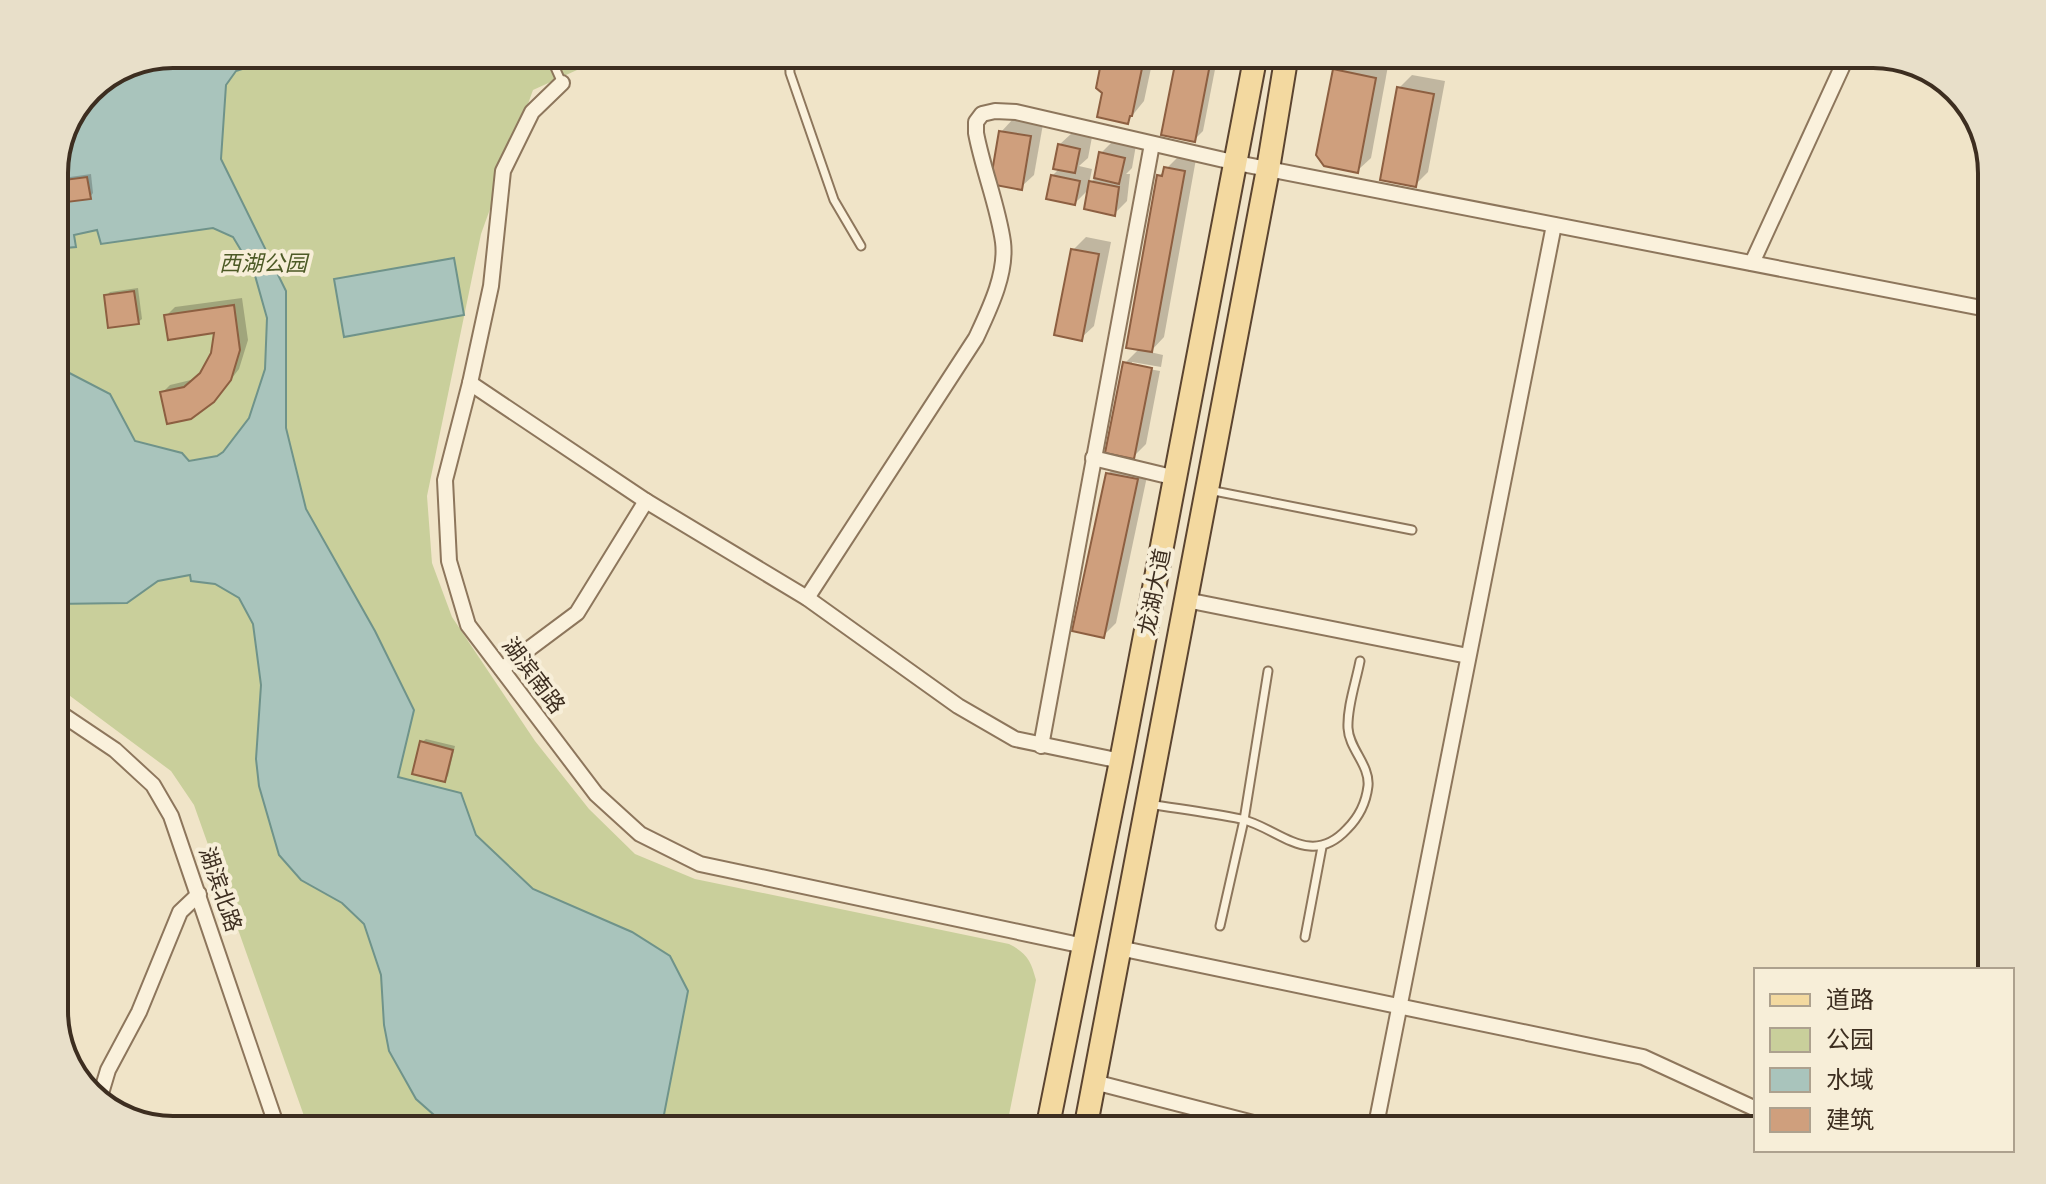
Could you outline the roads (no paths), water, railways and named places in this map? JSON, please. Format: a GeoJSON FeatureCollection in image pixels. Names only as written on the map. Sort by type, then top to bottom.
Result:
{"type":"FeatureCollection","features":[{"type":"Feature","properties":{"kind":"main road","name":"龙湖大道"},"geometry":{"type":"LineString","coordinates":[[1050,1116],[1254,68]]}},
{"type":"Feature","properties":{"kind":"main road","name":"龙湖大道"},"geometry":{"type":"LineString","coordinates":[[1088,1116],[1285,68]]}},
{"type":"Feature","properties":{"kind":"street"},"geometry":{"type":"LineString","coordinates":[[1752,263],[1842,68]]}},
{"type":"Feature","properties":{"kind":"street","name":"湖滨南路"},"geometry":{"type":"LineString","coordinates":[[562,83],[532,112],[503,171],[491,286],[445,480],[449,561],[468,625],[596,794],[640,834],[700,864],[1084,946]]}},
{"type":"Feature","properties":{"kind":"street"},"geometry":{"type":"LineString","coordinates":[[807,598],[976,338],[989,311],[999,277],[1003,245],[976,133],[976,122],[982,114],[1016,112],[1237,163],[1978,307]]}},
{"type":"Feature","properties":{"kind":"street"},"geometry":{"type":"LineString","coordinates":[[1041,746],[1152,144]]}},
{"type":"Feature","properties":{"kind":"street"},"geometry":{"type":"LineString","coordinates":[[1378,1116],[1554,225]]}},
{"type":"Feature","properties":{"kind":"street"},"geometry":{"type":"LineString","coordinates":[[470,383],[646,501],[807,598],[958,706],[1015,739],[1121,761]]}},
{"type":"Feature","properties":{"kind":"street"},"geometry":{"type":"LineString","coordinates":[[1093,458],[1176,478]]}},
{"type":"Feature","properties":{"kind":"street"},"geometry":{"type":"LineString","coordinates":[[502,669],[577,613],[646,501]]}},
{"type":"Feature","properties":{"kind":"street"},"geometry":{"type":"LineString","coordinates":[[1186,600],[1468,656]]}},
{"type":"Feature","properties":{"kind":"street","name":"湖滨北路"},"geometry":{"type":"LineString","coordinates":[[68,718],[115,750],[153,785],[171,816],[273,1116]]}},
{"type":"Feature","properties":{"kind":"street"},"geometry":{"type":"LineString","coordinates":[[103,1088],[108,1070],[139,1012],[180,912],[199,894]]}},
{"type":"Feature","properties":{"kind":"street"},"geometry":{"type":"LineString","coordinates":[[1119,948],[1643,1057],[1754,1108]]}},
{"type":"Feature","properties":{"kind":"street"},"geometry":{"type":"LineString","coordinates":[[1094,1082],[1226,1116]]}},
{"type":"Feature","properties":{"kind":"lane"},"geometry":{"type":"LineString","coordinates":[[555,68],[562,83]]}},
{"type":"Feature","properties":{"kind":"lane"},"geometry":{"type":"LineString","coordinates":[[790,68],[834,200],[861,246]]}},
{"type":"Feature","properties":{"kind":"lane"},"geometry":{"type":"LineString","coordinates":[[1207,490],[1412,530]]}},
{"type":"Feature","properties":{"kind":"lane"},"geometry":{"type":"LineString","coordinates":[[1147,804],[1244,820],[1302,846],[1322,847],[1344,833],[1360,814],[1368,783],[1348,727],[1360,661]]}},
{"type":"Feature","properties":{"kind":"lane"},"geometry":{"type":"LineString","coordinates":[[1220,926],[1244,820],[1268,671]]}},
{"type":"Feature","properties":{"kind":"lane"},"geometry":{"type":"LineString","coordinates":[[1305,937],[1322,847]]}},
{"type":"Feature","properties":{"kind":"water"},"geometry":{"type":"Polygon","coordinates":[[[246,68],[236,71],[226,85],[221,159],[286,291],[286,428],[306,509],[375,631],[414,710],[398,777],[461,793],[476,835],[533,889],[632,932],[670,956],[688,991],[664,1116],[435,1116],[416,1099],[389,1051],[381,975],[364,924],[342,903],[301,880],[279,855],[259,786],[256,759],[261,685],[253,624],[239,598],[215,584],[191,581],[190,575],[158,581],[127,603],[68,604],[68,372],[110,394],[135,441],[182,453],[189,461],[217,456],[249,418],[265,369],[267,318],[254,272],[233,237],[213,228],[101,244],[97,230],[74,235],[76,247],[68,248],[68,166],[79,126],[104,94],[120,82],[152,70],[246,68]]]}},
{"type":"Feature","properties":{"kind":"water"},"geometry":{"type":"Polygon","coordinates":[[[454,258],[464,315],[344,337],[334,279],[454,258]]]}},
{"type":"Feature","properties":{"kind":"park label","name":"西湖公园"},"geometry":{"type":"Point","coordinates":[263,263]}}]}
